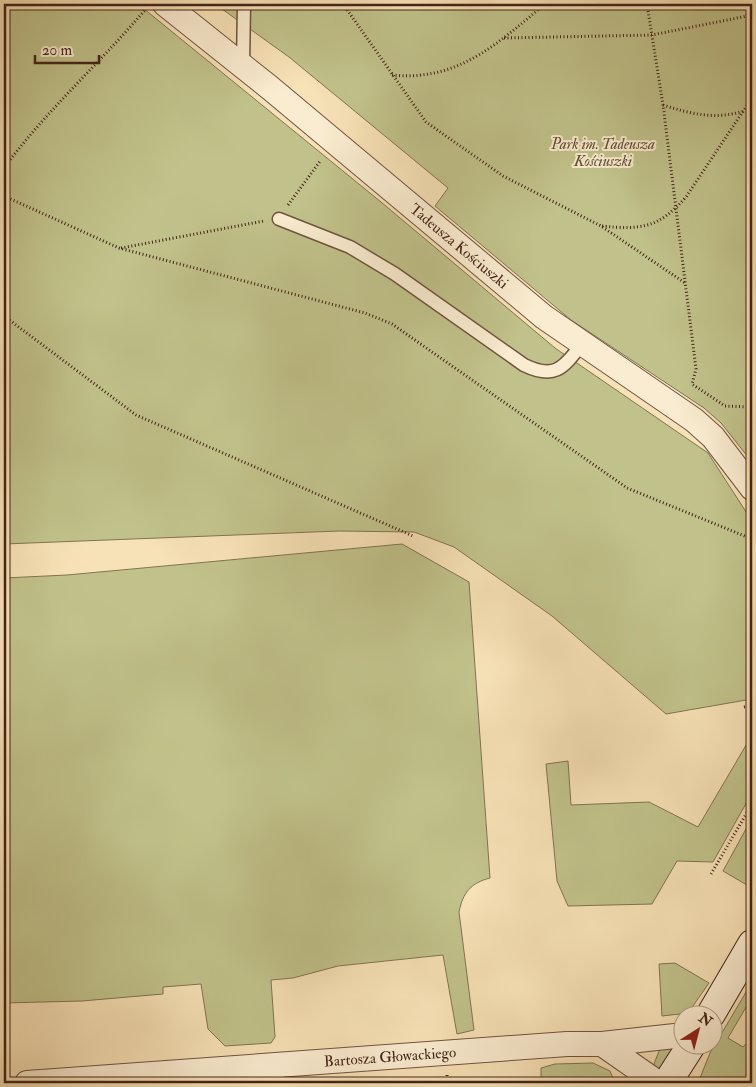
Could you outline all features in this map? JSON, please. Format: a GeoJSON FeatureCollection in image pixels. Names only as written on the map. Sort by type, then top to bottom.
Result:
{"type":"FeatureCollection","features":[{"type":"Feature","properties":{"kind":"street","name":"Tadeusza Kościuszki"},"geometry":{"type":"LineString","coordinates":[[165,4],[243,65],[504,284],[582,344],[694,420],[713,437],[752,488]]}},
{"type":"Feature","properties":{"kind":"street"},"geometry":{"type":"LineString","coordinates":[[717,1004],[752,944]]}},
{"type":"Feature","properties":{"kind":"street","name":"Bartosza Głowackiego"},"geometry":{"type":"LineString","coordinates":[[27,1083],[278,1075],[567,1044],[602,1044],[674,1036]]}},
{"type":"Feature","properties":{"kind":"street"},"geometry":{"type":"LineString","coordinates":[[602,1044],[658,1083]]}},
{"type":"Feature","properties":{"kind":"street"},"geometry":{"type":"LineString","coordinates":[[667,1083],[686,1054]]}},
{"type":"Feature","properties":{"kind":"lane"},"geometry":{"type":"LineString","coordinates":[[243,65],[244,4]]}},
{"type":"Feature","properties":{"kind":"lane"},"geometry":{"type":"LineString","coordinates":[[279,219],[350,247],[387,270],[524,365],[536,371],[549,372],[564,367],[582,344]]}},
{"type":"Feature","properties":{"kind":"path"},"geometry":{"type":"LineString","coordinates":[[4,168],[46,115],[118,42],[151,4]]}},
{"type":"Feature","properties":{"kind":"path"},"geometry":{"type":"LineString","coordinates":[[343,4],[421,116],[448,139],[503,176],[601,226],[685,283]]}},
{"type":"Feature","properties":{"kind":"path"},"geometry":{"type":"LineString","coordinates":[[392,74],[409,76],[434,74],[463,65],[504,38],[545,4]]}},
{"type":"Feature","properties":{"kind":"path"},"geometry":{"type":"LineString","coordinates":[[647,4],[664,105],[696,369],[692,384],[725,406],[752,407]]}},
{"type":"Feature","properties":{"kind":"path"},"geometry":{"type":"LineString","coordinates":[[504,38],[652,35],[752,15]]}},
{"type":"Feature","properties":{"kind":"path"},"geometry":{"type":"LineString","coordinates":[[601,226],[644,226],[660,221],[676,208],[686,197],[752,98]]}},
{"type":"Feature","properties":{"kind":"path"},"geometry":{"type":"LineString","coordinates":[[664,105],[695,115],[717,117],[744,111]]}},
{"type":"Feature","properties":{"kind":"path"},"geometry":{"type":"LineString","coordinates":[[120,248],[279,219],[335,141]]}},
{"type":"Feature","properties":{"kind":"path"},"geometry":{"type":"LineString","coordinates":[[4,196],[120,248],[365,313],[392,324],[628,488],[752,538]]}},
{"type":"Feature","properties":{"kind":"path"},"geometry":{"type":"LineString","coordinates":[[4,316],[136,415],[413,536]]}},
{"type":"Feature","properties":{"kind":"path"},"geometry":{"type":"LineString","coordinates":[[744,707],[752,705]]}},
{"type":"Feature","properties":{"kind":"path"},"geometry":{"type":"LineString","coordinates":[[711,874],[752,804]]}},
{"type":"Feature","properties":{"kind":"green space"},"geometry":{"type":"Polygon","coordinates":[[[4,4],[138,4],[381,202],[555,348],[708,453],[752,521],[752,699],[666,714],[552,616],[454,547],[414,532],[339,531],[4,544],[4,4]]]}},
{"type":"Feature","properties":{"kind":"green space","name":"Park im. Tadeusza Kościuszki"},"geometry":{"type":"Polygon","coordinates":[[[215,4],[752,4],[752,462],[721,423],[704,408],[571,320],[435,206],[448,188],[289,57],[215,4]]]}},
{"type":"Feature","properties":{"kind":"green space"},"geometry":{"type":"Polygon","coordinates":[[[402,544],[469,582],[490,878],[469,889],[463,899],[459,912],[474,1030],[457,1034],[443,955],[338,966],[293,978],[271,980],[275,1037],[271,1043],[225,1046],[208,1029],[201,984],[163,987],[163,994],[82,1001],[4,1003],[4,578],[67,575],[402,544]]]}},
{"type":"Feature","properties":{"kind":"green space"},"geometry":{"type":"Polygon","coordinates":[[[752,735],[752,793],[713,862],[677,861],[652,904],[568,906],[557,881],[546,764],[568,761],[571,805],[649,802],[698,827],[752,735]]]}},
{"type":"Feature","properties":{"kind":"green space"},"geometry":{"type":"Polygon","coordinates":[[[752,818],[752,888],[723,871],[752,818]]]}},
{"type":"Feature","properties":{"kind":"green space"},"geometry":{"type":"Polygon","coordinates":[[[675,963],[709,983],[694,1004],[674,1004],[674,1015],[662,1016],[659,964],[675,963]]]}},
{"type":"Feature","properties":{"kind":"green space"},"geometry":{"type":"Polygon","coordinates":[[[752,982],[752,997],[728,1038],[743,1047],[752,1037],[751,1083],[698,1083],[710,1054],[724,1054],[724,1029],[752,982]]]}},
{"type":"Feature","properties":{"kind":"green space"},"geometry":{"type":"Polygon","coordinates":[[[674,1045],[658,1075],[652,1069],[661,1046],[674,1045]]]}},
{"type":"Feature","properties":{"kind":"green space"},"geometry":{"type":"Polygon","coordinates":[[[593,1063],[610,1071],[613,1078],[609,1083],[541,1083],[541,1068],[555,1064],[593,1063]]]}}]}
